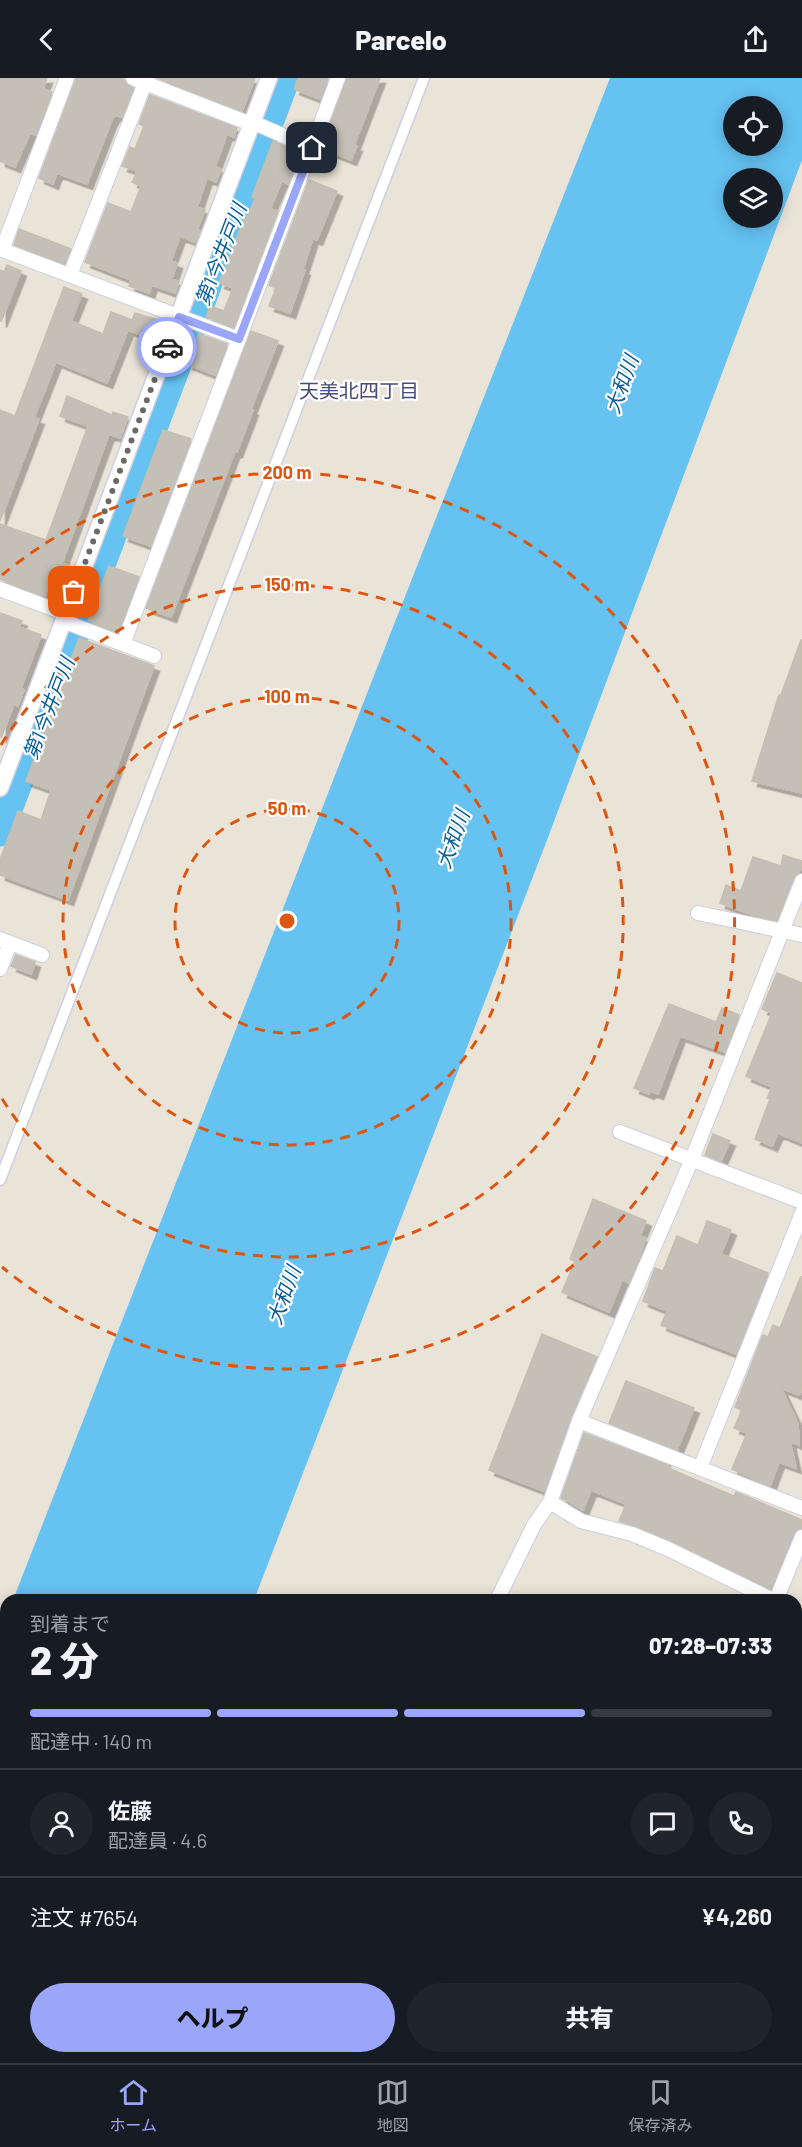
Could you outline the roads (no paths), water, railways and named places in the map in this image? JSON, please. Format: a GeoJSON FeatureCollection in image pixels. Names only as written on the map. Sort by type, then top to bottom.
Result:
{"type":"FeatureCollection","features":[{"type":"Feature","properties":{"kind":"street"},"geometry":{"type":"LineString","coordinates":[[67,78],[1,249],[239,339]]}},
{"type":"Feature","properties":{"kind":"street"},"geometry":{"type":"LineString","coordinates":[[0,788],[269,78]]}},
{"type":"Feature","properties":{"kind":"street"},"geometry":{"type":"LineString","coordinates":[[123,644],[338,78]]}},
{"type":"Feature","properties":{"kind":"street"},"geometry":{"type":"LineString","coordinates":[[0,1180],[424,78]]}},
{"type":"Feature","properties":{"kind":"street"},"geometry":{"type":"LineString","coordinates":[[70,275],[141,80],[312,148]]}},
{"type":"Feature","properties":{"kind":"street"},"geometry":{"type":"LineString","coordinates":[[0,589],[154,656]]}},
{"type":"Feature","properties":{"kind":"street"},"geometry":{"type":"LineString","coordinates":[[505,1594],[534,1526],[550,1502],[579,1421],[692,1159],[802,881]]}},
{"type":"Feature","properties":{"kind":"street"},"geometry":{"type":"LineString","coordinates":[[698,913],[802,935]]}},
{"type":"Feature","properties":{"kind":"street"},"geometry":{"type":"LineString","coordinates":[[0,969],[6,942],[42,955]]}},
{"type":"Feature","properties":{"kind":"street"},"geometry":{"type":"LineString","coordinates":[[620,1132],[802,1202]]}},
{"type":"Feature","properties":{"kind":"street"},"geometry":{"type":"LineString","coordinates":[[700,1468],[802,1213]]}},
{"type":"Feature","properties":{"kind":"street"},"geometry":{"type":"LineString","coordinates":[[579,1421],[802,1508]]}},
{"type":"Feature","properties":{"kind":"street"},"geometry":{"type":"LineString","coordinates":[[550,1502],[581,1521],[632,1534],[762,1594]]}},
{"type":"Feature","properties":{"kind":"street"},"geometry":{"type":"LineString","coordinates":[[778,1594],[802,1537]]}},
{"type":"Feature","properties":{"kind":"water","name":"大和川"},"geometry":{"type":"Polygon","coordinates":[[[610,78],[802,78],[802,160],[783,211],[783,168],[723,168],[723,228],[776,228],[547,840],[256,1594],[15,1594],[610,78]]]}},
{"type":"Feature","properties":{"kind":"waterway","name":"第1今井戸川"},"geometry":{"type":"LineString","coordinates":[[0,833],[287,78]]}},
{"type":"Feature","properties":{"kind":"district","name":"天美北四丁目"},"geometry":{"type":"Point","coordinates":[359,390]}}]}
